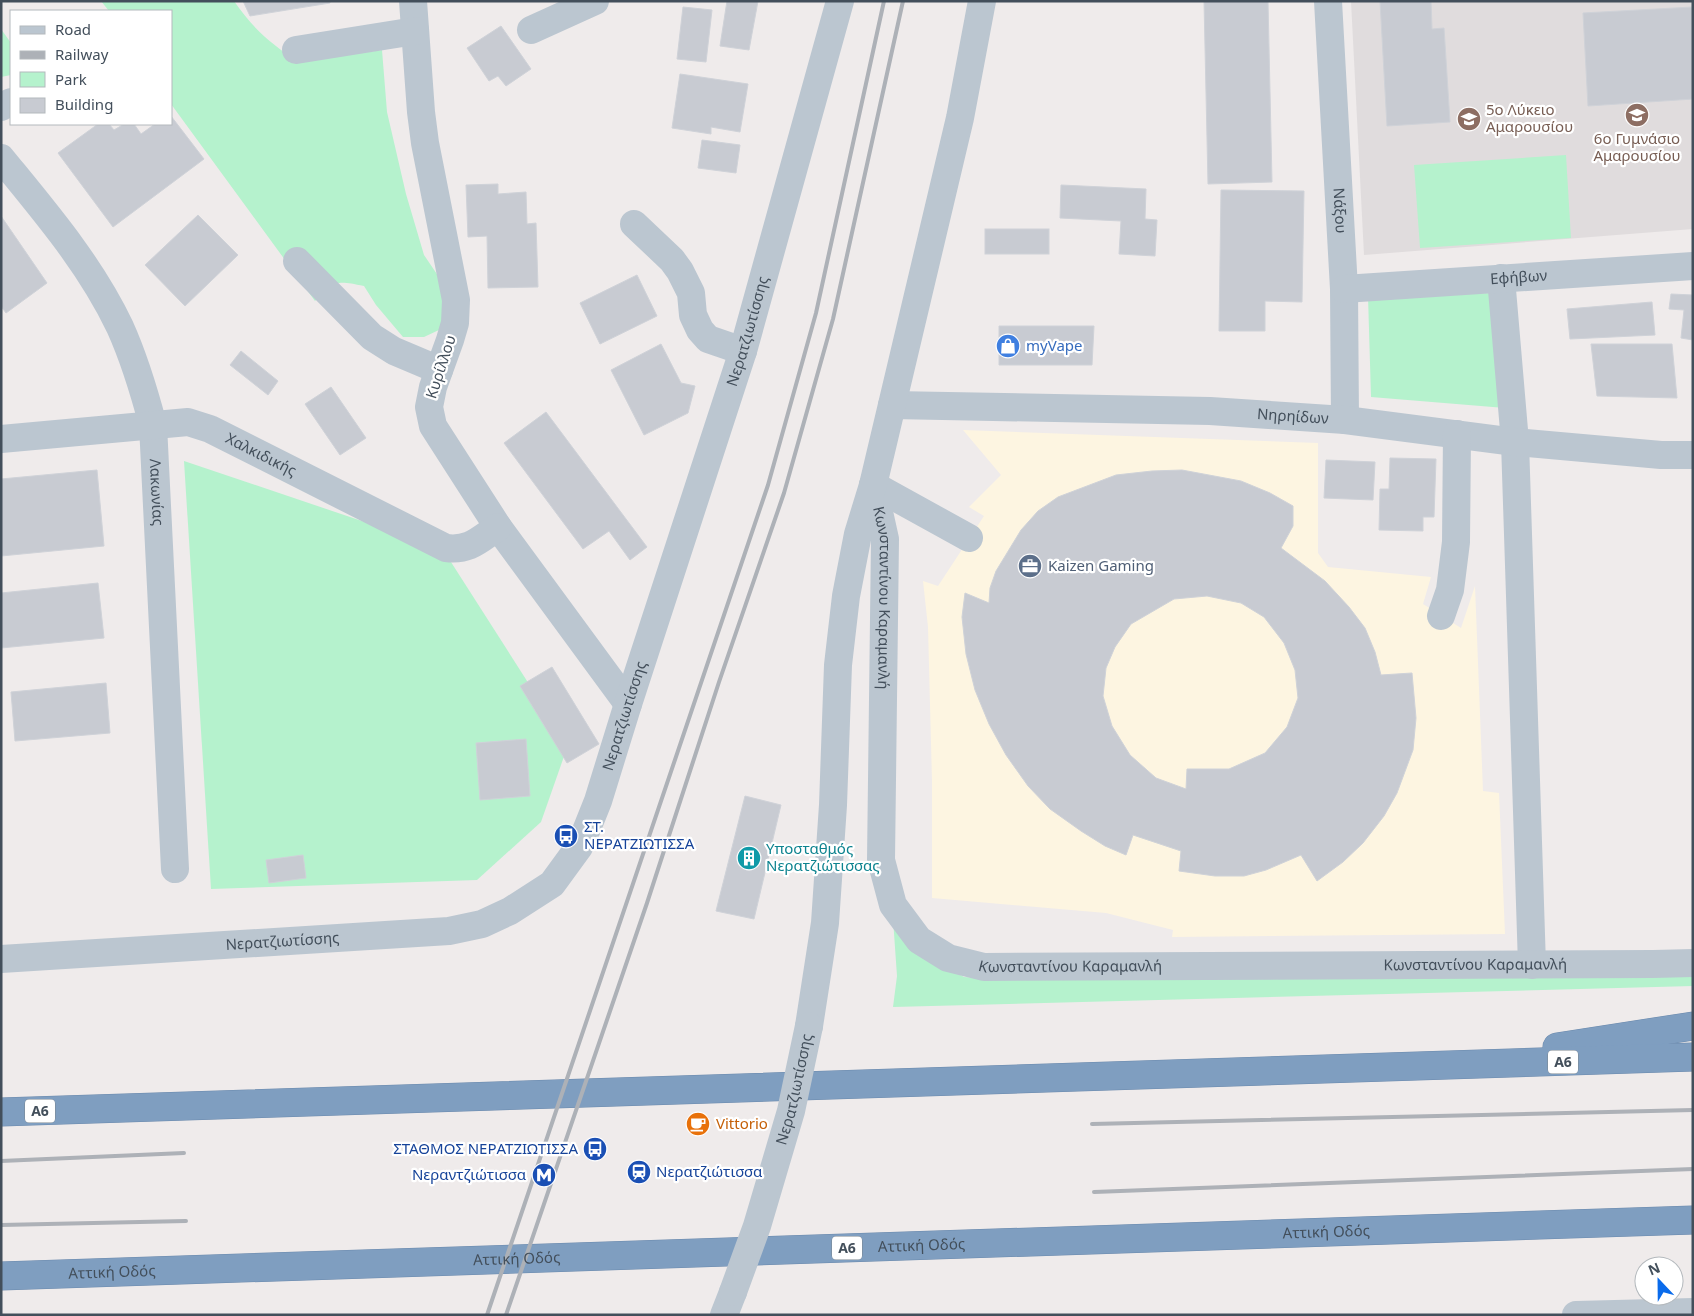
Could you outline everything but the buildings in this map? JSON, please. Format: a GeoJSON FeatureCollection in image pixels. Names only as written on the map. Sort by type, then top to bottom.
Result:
{"type":"FeatureCollection","features":[{"type":"Feature","properties":{"kind":"highway"},"geometry":{"type":"LineString","coordinates":[[1434,1066],[1693,1026]]}},
{"type":"Feature","properties":{"kind":"highway","name":"Α6"},"geometry":{"type":"LineString","coordinates":[[1,1112],[1693,1057]]}},
{"type":"Feature","properties":{"kind":"highway","name":"Αττική Οδός"},"geometry":{"type":"LineString","coordinates":[[1,1276],[1693,1220]]}},
{"type":"Feature","properties":{"kind":"street","name":"Κυρίλλου"},"geometry":{"type":"LineString","coordinates":[[413,1],[425,143],[456,300],[455,323],[429,407],[433,426],[498,527],[628,704]]}},
{"type":"Feature","properties":{"kind":"street"},"geometry":{"type":"LineString","coordinates":[[531,30],[595,1]]}},
{"type":"Feature","properties":{"kind":"street","name":"Νερατζιωτίσσης"},"geometry":{"type":"LineString","coordinates":[[1,959],[449,931],[482,924],[510,911],[552,884],[579,847],[598,801],[743,351],[840,1]]}},
{"type":"Feature","properties":{"kind":"street","name":"Νερατζιωτίσσης"},"geometry":{"type":"LineString","coordinates":[[724,1315],[762,1208],[791,1111],[798,1070],[809,1026],[825,923],[833,805],[838,666],[846,596],[858,534],[892,405],[960,118],[982,1]]}},
{"type":"Feature","properties":{"kind":"street","name":"Νάξου"},"geometry":{"type":"LineString","coordinates":[[1328,1],[1344,288],[1345,420]]}},
{"type":"Feature","properties":{"kind":"street"},"geometry":{"type":"LineString","coordinates":[[296,50],[415,31]]}},
{"type":"Feature","properties":{"kind":"street","name":"Λακωνίας"},"geometry":{"type":"LineString","coordinates":[[1,158],[68,240],[92,276],[119,326],[136,366],[153,424],[174,869]]}},
{"type":"Feature","properties":{"kind":"street"},"geometry":{"type":"LineString","coordinates":[[634,224],[672,260],[680,271],[691,293],[693,315],[700,330],[708,339],[743,351]]}},
{"type":"Feature","properties":{"kind":"street"},"geometry":{"type":"LineString","coordinates":[[297,261],[372,337],[394,351],[439,370]]}},
{"type":"Feature","properties":{"kind":"street","name":"Εφήβων"},"geometry":{"type":"LineString","coordinates":[[1344,288],[1693,266]]}},
{"type":"Feature","properties":{"kind":"street"},"geometry":{"type":"LineString","coordinates":[[1501,278],[1515,442],[1532,965]]}},
{"type":"Feature","properties":{"kind":"street","name":"Νηρηίδων"},"geometry":{"type":"LineString","coordinates":[[892,405],[1210,411],[1345,420],[1515,442],[1661,455],[1693,455]]}},
{"type":"Feature","properties":{"kind":"street","name":"Χαλκιδικής"},"geometry":{"type":"LineString","coordinates":[[1,439],[188,422],[210,428],[446,548],[458,550],[471,545],[498,527]]}},
{"type":"Feature","properties":{"kind":"street"},"geometry":{"type":"LineString","coordinates":[[1441,616],[1450,590],[1456,542],[1457,434]]}},
{"type":"Feature","properties":{"kind":"street"},"geometry":{"type":"LineString","coordinates":[[872,485],[969,538]]}},
{"type":"Feature","properties":{"kind":"street","name":"Κωνσταντίνου Καραμανλή"},"geometry":{"type":"LineString","coordinates":[[872,485],[885,539],[881,860],[893,905],[919,940],[948,958],[984,967],[1532,965],[1693,962]]}},
{"type":"Feature","properties":{"kind":"street"},"geometry":{"type":"LineString","coordinates":[[1576,1315],[1693,1312]]}},
{"type":"Feature","properties":{"kind":"shaded area","name":"5ο Λύκειο Αμαρουσίου"},"geometry":{"type":"Polygon","coordinates":[[[1351,1],[1693,1],[1693,229],[1364,255],[1351,1]]]}},
{"type":"Feature","properties":{"kind":"shaded area"},"geometry":{"type":"Polygon","coordinates":[[[963,430],[1318,443],[1318,553],[1328,567],[1431,577],[1423,604],[1461,628],[1475,586],[1483,791],[1499,793],[1505,934],[1172,937],[1173,930],[1106,913],[932,898],[932,781],[928,627],[923,581],[938,586],[984,516],[969,507],[1001,475],[963,430]]]}},
{"type":"Feature","properties":{"kind":"green space"},"geometry":{"type":"Polygon","coordinates":[[[101,1],[234,1],[264,36],[299,62],[382,50],[387,112],[406,194],[424,255],[443,283],[449,306],[441,329],[424,337],[403,337],[376,305],[364,286],[347,283],[336,284],[327,289],[315,301],[172,105],[172,10],[108,10],[101,1]]]}},
{"type":"Feature","properties":{"kind":"green space"},"geometry":{"type":"Polygon","coordinates":[[[1,29],[10,42],[10,75],[1,77],[1,29]]]}},
{"type":"Feature","properties":{"kind":"green space"},"geometry":{"type":"Polygon","coordinates":[[[1566,155],[1571,238],[1420,248],[1414,165],[1566,155]]]}},
{"type":"Feature","properties":{"kind":"green space"},"geometry":{"type":"Polygon","coordinates":[[[1494,293],[1505,408],[1371,397],[1368,296],[1494,293]]]}},
{"type":"Feature","properties":{"kind":"green space"},"geometry":{"type":"Polygon","coordinates":[[[184,461],[442,548],[568,745],[541,822],[477,880],[211,889],[184,461]]]}},
{"type":"Feature","properties":{"kind":"green space"},"geometry":{"type":"Polygon","coordinates":[[[893,919],[930,958],[964,977],[1008,980],[1693,968],[1693,986],[893,1007],[897,976],[893,919]]]}},
{"type":"Feature","properties":{"kind":"railway"},"geometry":{"type":"LineString","coordinates":[[487,1315],[768,485],[816,313],[884,1]]}},
{"type":"Feature","properties":{"kind":"railway"},"geometry":{"type":"LineString","coordinates":[[506,1315],[647,903],[719,682],[784,493],[833,319],[903,1]]}},
{"type":"Feature","properties":{"kind":"railway"},"geometry":{"type":"LineString","coordinates":[[1092,1124],[1693,1110]]}},
{"type":"Feature","properties":{"kind":"railway"},"geometry":{"type":"LineString","coordinates":[[1,1161],[184,1153]]}},
{"type":"Feature","properties":{"kind":"railway"},"geometry":{"type":"LineString","coordinates":[[1094,1192],[1693,1169]]}},
{"type":"Feature","properties":{"kind":"railway"},"geometry":{"type":"LineString","coordinates":[[1,1225],[186,1221]]}},
{"type":"Feature","properties":{"kind":"place","name":"6ο Γυμνάσιο Αμαρουσίου"},"geometry":{"type":"Point","coordinates":[1637,115]}},
{"type":"Feature","properties":{"kind":"place","name":"5ο Λύκειο Αμαρουσίου"},"geometry":{"type":"Point","coordinates":[1469,119]}},
{"type":"Feature","properties":{"kind":"place","name":"myVape"},"geometry":{"type":"Point","coordinates":[1008,346]}},
{"type":"Feature","properties":{"kind":"place","name":"Kaizen Gaming"},"geometry":{"type":"Point","coordinates":[1030,566]}},
{"type":"Feature","properties":{"kind":"place","name":"ΣΤ. ΝΕΡΑΤΖΙΩΤΙΣΣΑ"},"geometry":{"type":"Point","coordinates":[566,836]}},
{"type":"Feature","properties":{"kind":"place","name":"Υποσταθμός Νερατζιώτισσας"},"geometry":{"type":"Point","coordinates":[749,858]}},
{"type":"Feature","properties":{"kind":"place","name":"Vittorio"},"geometry":{"type":"Point","coordinates":[698,1124]}},
{"type":"Feature","properties":{"kind":"place","name":"ΣΤΑΘΜΟΣ ΝΕΡΑΤΖΙΩΤΙΣΣΑ"},"geometry":{"type":"Point","coordinates":[595,1149]}},
{"type":"Feature","properties":{"kind":"place","name":"Νερατζιώτισσα"},"geometry":{"type":"Point","coordinates":[639,1172]}},
{"type":"Feature","properties":{"kind":"place","name":"Νεραντζιώτισσα"},"geometry":{"type":"Point","coordinates":[544,1175]}}]}
